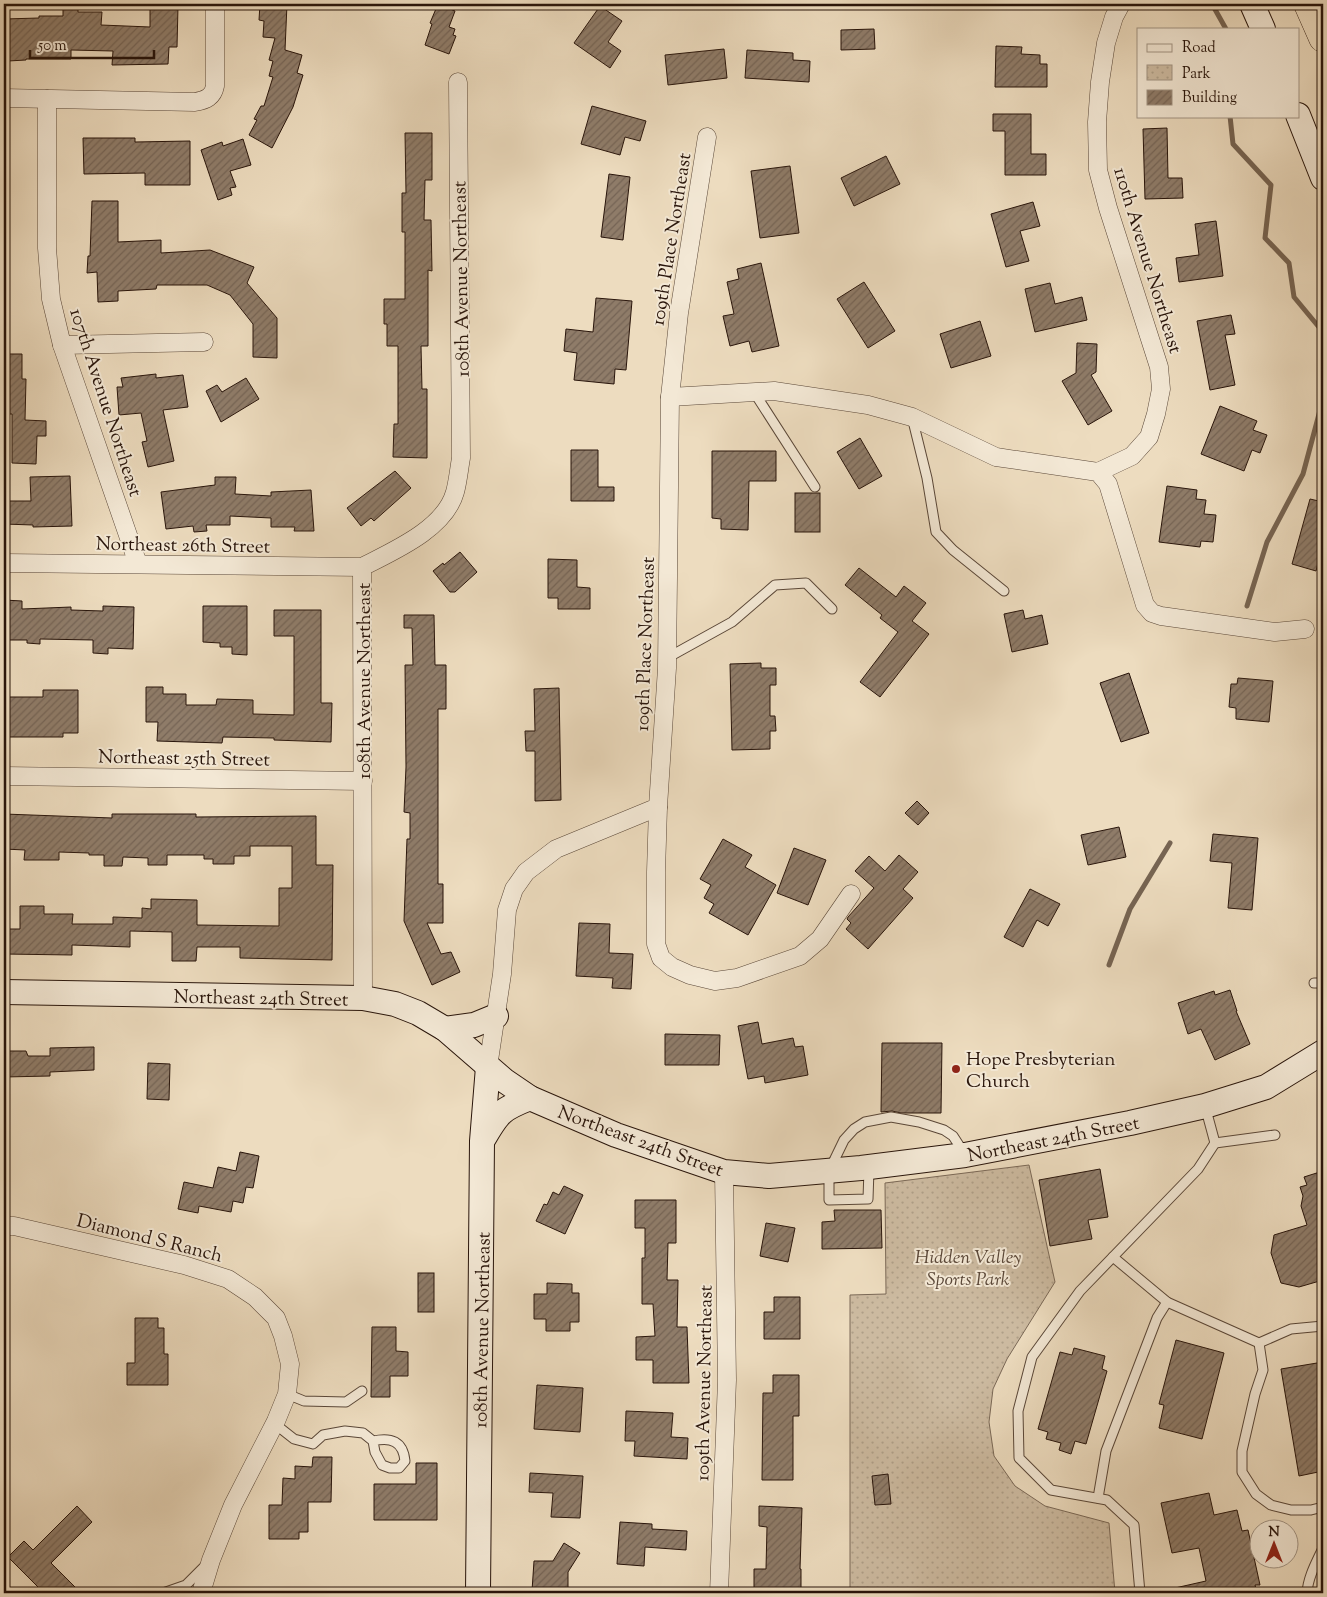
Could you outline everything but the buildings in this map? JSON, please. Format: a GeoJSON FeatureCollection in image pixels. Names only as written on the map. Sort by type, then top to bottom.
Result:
{"type":"FeatureCollection","features":[{"type":"Feature","properties":{"kind":"highway"},"geometry":{"type":"LineString","coordinates":[[1308,4],[1323,38]]}},
{"type":"Feature","properties":{"kind":"main road"},"geometry":{"type":"LineString","coordinates":[[1252,4],[1263,28]]}},
{"type":"Feature","properties":{"kind":"main road"},"geometry":{"type":"LineString","coordinates":[[1299,118],[1323,178]]}},
{"type":"Feature","properties":{"kind":"main road","name":"Northeast 24th Street"},"geometry":{"type":"LineString","coordinates":[[4,992],[363,998],[395,1004],[418,1013],[445,1029],[488,1067],[530,1098],[616,1135],[724,1172],[770,1176],[965,1156],[1130,1123],[1205,1106],[1266,1087],[1323,1052]]}},
{"type":"Feature","properties":{"kind":"main road"},"geometry":{"type":"LineString","coordinates":[[445,1029],[474,1025],[496,1016]]}},
{"type":"Feature","properties":{"kind":"main road","name":"108th Avenue Northeast"},"geometry":{"type":"LineString","coordinates":[[478,1593],[482,1141],[488,1067]]}},
{"type":"Feature","properties":{"kind":"main road"},"geometry":{"type":"LineString","coordinates":[[482,1141],[496,1117],[502,1111],[530,1098]]}},
{"type":"Feature","properties":{"kind":"street"},"geometry":{"type":"LineString","coordinates":[[4,98],[195,102],[206,100],[211,95],[215,86],[215,4]]}},
{"type":"Feature","properties":{"kind":"street","name":"110th Avenue Northeast"},"geometry":{"type":"LineString","coordinates":[[1098,472],[1132,456],[1149,437],[1161,389],[1159,366],[1108,208],[1098,170],[1096,122],[1100,82],[1106,43],[1114,17],[1121,4]]}},
{"type":"Feature","properties":{"kind":"street","name":"108th Avenue Northeast"},"geometry":{"type":"LineString","coordinates":[[363,998],[364,781],[362,568],[431,528],[455,494],[461,458],[458,82]]}},
{"type":"Feature","properties":{"kind":"street","name":"107th Avenue Northeast"},"geometry":{"type":"LineString","coordinates":[[47,99],[47,248],[52,299],[62,345],[138,564]]}},
{"type":"Feature","properties":{"kind":"street","name":"109th Place Northeast"},"geometry":{"type":"LineString","coordinates":[[658,807],[667,658],[670,396],[679,313],[707,137]]}},
{"type":"Feature","properties":{"kind":"street"},"geometry":{"type":"LineString","coordinates":[[62,345],[204,342]]}},
{"type":"Feature","properties":{"kind":"street"},"geometry":{"type":"LineString","coordinates":[[670,396],[774,391],[868,405],[912,417],[996,457],[1098,472],[1108,484],[1145,606],[1152,613],[1161,616],[1275,632],[1305,629]]}},
{"type":"Feature","properties":{"kind":"street","name":"Northeast 26th Street"},"geometry":{"type":"LineString","coordinates":[[4,563],[362,568]]}},
{"type":"Feature","properties":{"kind":"street","name":"Northeast 25th Street"},"geometry":{"type":"LineString","coordinates":[[4,776],[364,781]]}},
{"type":"Feature","properties":{"kind":"street"},"geometry":{"type":"LineString","coordinates":[[488,1067],[502,974],[507,910],[514,889],[526,872],[556,849],[658,807],[656,944],[661,958],[672,968],[715,982],[738,978],[800,956],[820,939],[851,894]]}},
{"type":"Feature","properties":{"kind":"street","name":"109th Avenue Northeast"},"geometry":{"type":"LineString","coordinates":[[719,1593],[727,1380],[724,1172]]}},
{"type":"Feature","properties":{"kind":"street","name":"Diamond S Ranch"},"geometry":{"type":"LineString","coordinates":[[4,1226],[14,1226],[184,1265],[228,1279],[255,1297],[276,1318],[284,1336],[290,1364],[287,1394],[275,1424],[233,1505],[211,1560],[201,1593]]}},
{"type":"Feature","properties":{"kind":"lane"},"geometry":{"type":"LineString","coordinates":[[754,392],[815,487]]}},
{"type":"Feature","properties":{"kind":"lane"},"geometry":{"type":"LineString","coordinates":[[912,417],[927,478],[936,532],[952,550],[1004,591]]}},
{"type":"Feature","properties":{"kind":"lane"},"geometry":{"type":"LineString","coordinates":[[667,658],[732,622],[775,585],[806,583],[832,608]]}},
{"type":"Feature","properties":{"kind":"lane"},"geometry":{"type":"LineString","coordinates":[[1140,1593],[1134,1525],[1107,1500],[1051,1490],[1019,1458],[1018,1411],[1032,1357],[1080,1291],[1198,1169],[1214,1143],[1205,1106]]}},
{"type":"Feature","properties":{"kind":"lane"},"geometry":{"type":"LineString","coordinates":[[869,1167],[868,1199],[829,1200],[829,1171],[844,1140],[854,1129],[866,1122],[891,1118],[919,1122],[944,1130],[953,1136],[965,1156]]}},
{"type":"Feature","properties":{"kind":"lane"},"geometry":{"type":"LineString","coordinates":[[1214,1143],[1275,1135]]}},
{"type":"Feature","properties":{"kind":"lane"},"geometry":{"type":"LineString","coordinates":[[1113,1257],[1167,1302],[1259,1343],[1291,1329],[1323,1326]]}},
{"type":"Feature","properties":{"kind":"lane"},"geometry":{"type":"LineString","coordinates":[[1098,1498],[1106,1451],[1157,1318],[1167,1302]]}},
{"type":"Feature","properties":{"kind":"lane"},"geometry":{"type":"LineString","coordinates":[[1259,1343],[1262,1370],[1254,1394],[1242,1451],[1242,1472],[1256,1494],[1270,1505],[1291,1510],[1310,1510],[1323,1507]]}},
{"type":"Feature","properties":{"kind":"lane"},"geometry":{"type":"LineString","coordinates":[[287,1394],[304,1401],[346,1402],[362,1391]]}},
{"type":"Feature","properties":{"kind":"lane"},"geometry":{"type":"LineString","coordinates":[[275,1424],[294,1439],[313,1444],[323,1435],[345,1431],[362,1433],[373,1441]]}},
{"type":"Feature","properties":{"kind":"lane"},"geometry":{"type":"LineString","coordinates":[[1307,1593],[1307,1586],[1323,1548]]}},
{"type":"Feature","properties":{"kind":"lane"},"geometry":{"type":"LineString","coordinates":[[163,1593],[186,1585],[211,1560]]}},
{"type":"Feature","properties":{"kind":"green space","name":"Hidden Valley Sports Park"},"geometry":{"type":"Polygon","coordinates":[[[1029,1165],[1055,1282],[1007,1359],[993,1389],[989,1422],[994,1456],[1015,1486],[1045,1506],[1109,1523],[1115,1593],[850,1593],[850,1295],[886,1294],[885,1183],[1029,1165]]]}},
{"type":"Feature","properties":{"kind":"waterway"},"geometry":{"type":"LineString","coordinates":[[1212,4],[1225,28]]}},
{"type":"Feature","properties":{"kind":"waterway"},"geometry":{"type":"LineString","coordinates":[[1230,118],[1233,144],[1271,185],[1265,238],[1289,263],[1294,297],[1323,332]]}},
{"type":"Feature","properties":{"kind":"waterway"},"geometry":{"type":"LineString","coordinates":[[1247,606],[1267,542],[1303,474],[1322,403],[1323,392]]}},
{"type":"Feature","properties":{"kind":"waterway"},"geometry":{"type":"LineString","coordinates":[[1109,965],[1130,909],[1170,843]]}},
{"type":"Feature","properties":{"kind":"place","name":"Hope Presbyterian Church"},"geometry":{"type":"Point","coordinates":[956,1069]}}]}
